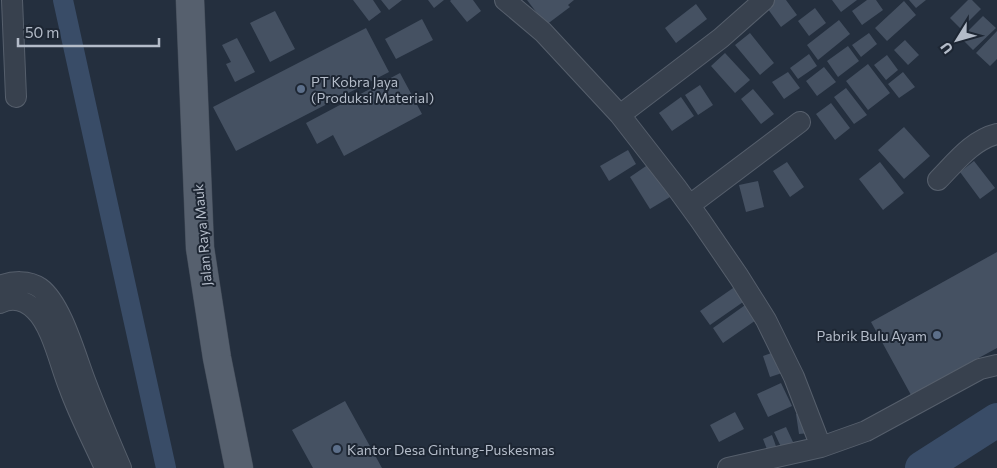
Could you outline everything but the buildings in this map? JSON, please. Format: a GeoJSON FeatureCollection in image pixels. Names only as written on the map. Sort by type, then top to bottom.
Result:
{"type":"FeatureCollection","features":[{"type":"Feature","properties":{"kind":"main road","name":"Jalan Raya Mauk"},"geometry":{"type":"LineString","coordinates":[[190,0],[200,248],[217,358],[239,468]]}},
{"type":"Feature","properties":{"kind":"street"},"geometry":{"type":"LineString","coordinates":[[12,0],[16,98]]}},
{"type":"Feature","properties":{"kind":"street"},"geometry":{"type":"LineString","coordinates":[[504,0],[543,32],[620,115],[690,205],[766,320],[794,377],[821,447]]}},
{"type":"Feature","properties":{"kind":"street"},"geometry":{"type":"LineString","coordinates":[[620,115],[721,38],[764,0]]}},
{"type":"Feature","properties":{"kind":"street"},"geometry":{"type":"LineString","coordinates":[[690,205],[800,122]]}},
{"type":"Feature","properties":{"kind":"street"},"geometry":{"type":"LineString","coordinates":[[938,180],[973,146],[983,139],[997,134]]}},
{"type":"Feature","properties":{"kind":"street"},"geometry":{"type":"LineString","coordinates":[[0,286],[7,283],[22,282],[39,287],[51,298],[61,338],[69,388],[105,468]]}},
{"type":"Feature","properties":{"kind":"street"},"geometry":{"type":"LineString","coordinates":[[0,303],[15,300],[25,303],[36,310],[45,324],[61,338],[86,383],[120,468]]}},
{"type":"Feature","properties":{"kind":"street"},"geometry":{"type":"LineString","coordinates":[[728,468],[821,447],[866,431],[980,369],[997,365]]}},
{"type":"Feature","properties":{"kind":"waterway"},"geometry":{"type":"LineString","coordinates":[[63,0],[166,468]]}},
{"type":"Feature","properties":{"kind":"waterway"},"geometry":{"type":"LineString","coordinates":[[922,468],[997,420]]}},
{"type":"Feature","properties":{"kind":"place","name":"PT Kobra Jaya (Produksi Material)"},"geometry":{"type":"Point","coordinates":[301,89]}},
{"type":"Feature","properties":{"kind":"place","name":"Pabrik Bulu Ayam"},"geometry":{"type":"Point","coordinates":[937,335]}},
{"type":"Feature","properties":{"kind":"place","name":"Kantor Desa Gintung-Puskesmas"},"geometry":{"type":"Point","coordinates":[337,449]}}]}
